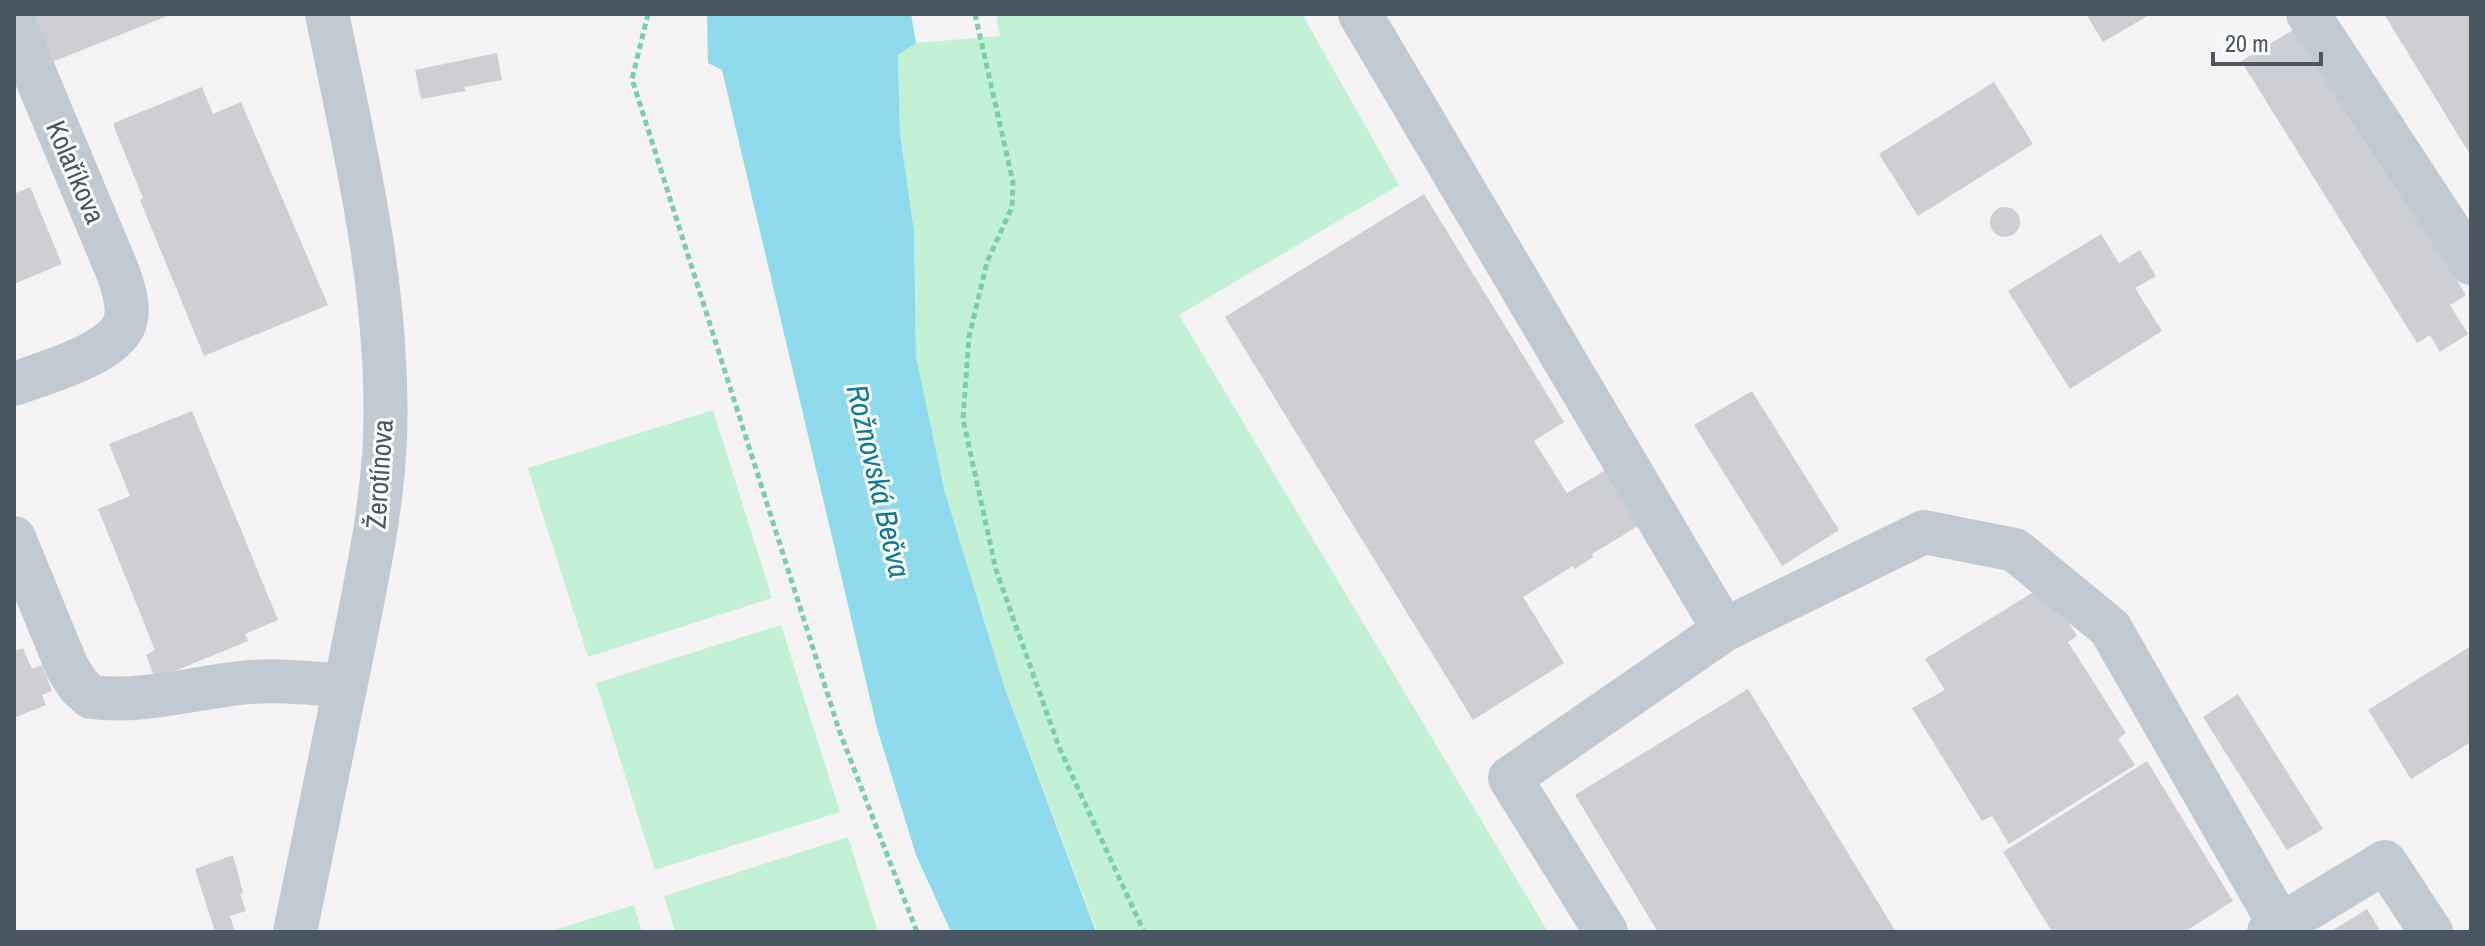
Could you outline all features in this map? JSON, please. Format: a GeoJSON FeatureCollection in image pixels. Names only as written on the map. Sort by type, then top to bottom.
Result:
{"type":"FeatureCollection","features":[{"type":"Feature","properties":{"kind":"street","name":"Žerotínova"},"geometry":{"type":"LineString","coordinates":[[295,932],[375,537],[385,439],[384,345],[377,268],[327,14]]}},
{"type":"Feature","properties":{"kind":"street"},"geometry":{"type":"LineString","coordinates":[[1360,14],[1724,630]]}},
{"type":"Feature","properties":{"kind":"street"},"geometry":{"type":"LineString","coordinates":[[2308,14],[2471,263]]}},
{"type":"Feature","properties":{"kind":"street","name":"Kolaříkova"},"geometry":{"type":"LineString","coordinates":[[14,25],[117,270],[126,306],[125,324],[104,347],[14,384]]}},
{"type":"Feature","properties":{"kind":"street"},"geometry":{"type":"LineString","coordinates":[[1606,932],[1510,778],[1724,630],[1924,532],[2015,550],[2110,628],[2274,929],[2385,862],[2431,932]]}},
{"type":"Feature","properties":{"kind":"street"},"geometry":{"type":"LineString","coordinates":[[14,538],[67,667],[78,685],[91,697],[135,699],[256,682],[345,686]]}},
{"type":"Feature","properties":{"kind":"path"},"geometry":{"type":"LineString","coordinates":[[648,14],[632,79],[839,730],[917,932]]}},
{"type":"Feature","properties":{"kind":"path"},"geometry":{"type":"LineString","coordinates":[[975,14],[1013,182],[1012,207],[987,262],[969,337],[963,419],[996,570],[1006,600],[1059,747],[1144,932]]}},
{"type":"Feature","properties":{"kind":"green space"},"geometry":{"type":"Polygon","coordinates":[[[996,14],[1302,14],[1399,185],[1179,315],[1548,932],[1097,932],[1004,686],[944,489],[916,356],[914,231],[900,134],[898,55],[916,43],[1000,36],[996,14]]]}},
{"type":"Feature","properties":{"kind":"green space"},"geometry":{"type":"Polygon","coordinates":[[[713,410],[772,598],[588,657],[528,468],[713,410]]]}},
{"type":"Feature","properties":{"kind":"green space"},"geometry":{"type":"Polygon","coordinates":[[[781,625],[840,812],[655,870],[596,683],[781,625]]]}},
{"type":"Feature","properties":{"kind":"green space"},"geometry":{"type":"Polygon","coordinates":[[[848,837],[878,932],[675,932],[664,896],[848,837]]]}},
{"type":"Feature","properties":{"kind":"green space"},"geometry":{"type":"Polygon","coordinates":[[[634,905],[642,932],[549,932],[634,905]]]}},
{"type":"Feature","properties":{"kind":"water","name":"Rožnovská Bečva"},"geometry":{"type":"Polygon","coordinates":[[[707,14],[911,14],[916,43],[898,55],[900,134],[914,231],[916,356],[944,489],[1004,686],[1096,932],[951,932],[916,855],[877,728],[722,70],[708,63],[707,14]]]}},
{"type":"Feature","properties":{"kind":"building"},"geometry":{"type":"Polygon","coordinates":[[[27,14],[172,14],[47,64],[27,14]]]}},
{"type":"Feature","properties":{"kind":"building"},"geometry":{"type":"Polygon","coordinates":[[[2086,14],[2151,14],[2103,42],[2086,14]]]}},
{"type":"Feature","properties":{"kind":"building"},"geometry":{"type":"Polygon","coordinates":[[[2384,14],[2471,14],[2471,156],[2384,14]]]}},
{"type":"Feature","properties":{"kind":"building"},"geometry":{"type":"Polygon","coordinates":[[[2298,27],[2466,295],[2450,305],[2468,334],[2440,352],[2430,335],[2417,343],[2241,61],[2298,27]]]}},
{"type":"Feature","properties":{"kind":"building"},"geometry":{"type":"Polygon","coordinates":[[[497,53],[502,80],[464,87],[466,91],[421,99],[415,70],[497,53]]]}},
{"type":"Feature","properties":{"kind":"building"},"geometry":{"type":"Polygon","coordinates":[[[1994,82],[2033,144],[1918,216],[1879,154],[1994,82]]]}},
{"type":"Feature","properties":{"kind":"building"},"geometry":{"type":"Polygon","coordinates":[[[202,87],[213,114],[241,102],[328,305],[204,356],[140,200],[143,198],[114,127],[114,123],[202,87]]]}},
{"type":"Feature","properties":{"kind":"building"},"geometry":{"type":"Polygon","coordinates":[[[30,187],[62,264],[14,284],[14,194],[30,187]]]}},
{"type":"Feature","properties":{"kind":"building"},"geometry":{"type":"Polygon","coordinates":[[[1424,194],[1564,422],[1534,441],[1567,493],[1609,468],[1643,523],[1592,554],[1593,557],[1575,569],[1573,566],[1523,597],[1564,663],[1473,720],[1225,317],[1424,194]]]}},
{"type":"Feature","properties":{"kind":"building"},"geometry":{"type":"Polygon","coordinates":[[[2005,207],[2016,211],[2020,222],[2016,233],[2005,237],[1994,233],[1990,222],[1994,211],[2005,207]]]}},
{"type":"Feature","properties":{"kind":"building"},"geometry":{"type":"Polygon","coordinates":[[[2101,234],[2119,263],[2140,250],[2156,276],[2135,288],[2162,331],[2070,389],[2008,291],[2101,234]]]}},
{"type":"Feature","properties":{"kind":"building"},"geometry":{"type":"Polygon","coordinates":[[[1752,391],[1839,530],[1782,566],[1694,425],[1752,391]]]}},
{"type":"Feature","properties":{"kind":"building"},"geometry":{"type":"Polygon","coordinates":[[[192,411],[278,620],[245,634],[248,641],[155,679],[146,655],[155,650],[98,509],[130,496],[109,444],[192,411]]]}},
{"type":"Feature","properties":{"kind":"building"},"geometry":{"type":"Polygon","coordinates":[[[2045,585],[2077,636],[2068,642],[2126,733],[2118,739],[2135,765],[2009,844],[1992,816],[1982,821],[1912,708],[1945,690],[1925,659],[2045,585]]]}},
{"type":"Feature","properties":{"kind":"building"},"geometry":{"type":"Polygon","coordinates":[[[2471,646],[2471,742],[2411,779],[2368,710],[2471,646]]]}},
{"type":"Feature","properties":{"kind":"building"},"geometry":{"type":"Polygon","coordinates":[[[23,648],[32,669],[42,665],[52,691],[42,695],[46,705],[14,718],[14,651],[23,648]]]}},
{"type":"Feature","properties":{"kind":"building"},"geometry":{"type":"Polygon","coordinates":[[[1748,689],[1896,932],[1658,932],[1575,795],[1748,689]]]}},
{"type":"Feature","properties":{"kind":"building"},"geometry":{"type":"Polygon","coordinates":[[[2238,694],[2323,829],[2287,850],[2203,717],[2238,694]]]}},
{"type":"Feature","properties":{"kind":"building"},"geometry":{"type":"Polygon","coordinates":[[[2147,761],[2233,901],[2184,932],[2052,932],[2003,852],[2147,761]]]}},
{"type":"Feature","properties":{"kind":"building"},"geometry":{"type":"Polygon","coordinates":[[[233,855],[246,911],[230,916],[235,932],[215,932],[195,869],[233,855]]]}},
{"type":"Feature","properties":{"kind":"building"},"geometry":{"type":"Polygon","coordinates":[[[2367,909],[2381,932],[2330,932],[2367,909]]]}}]}
